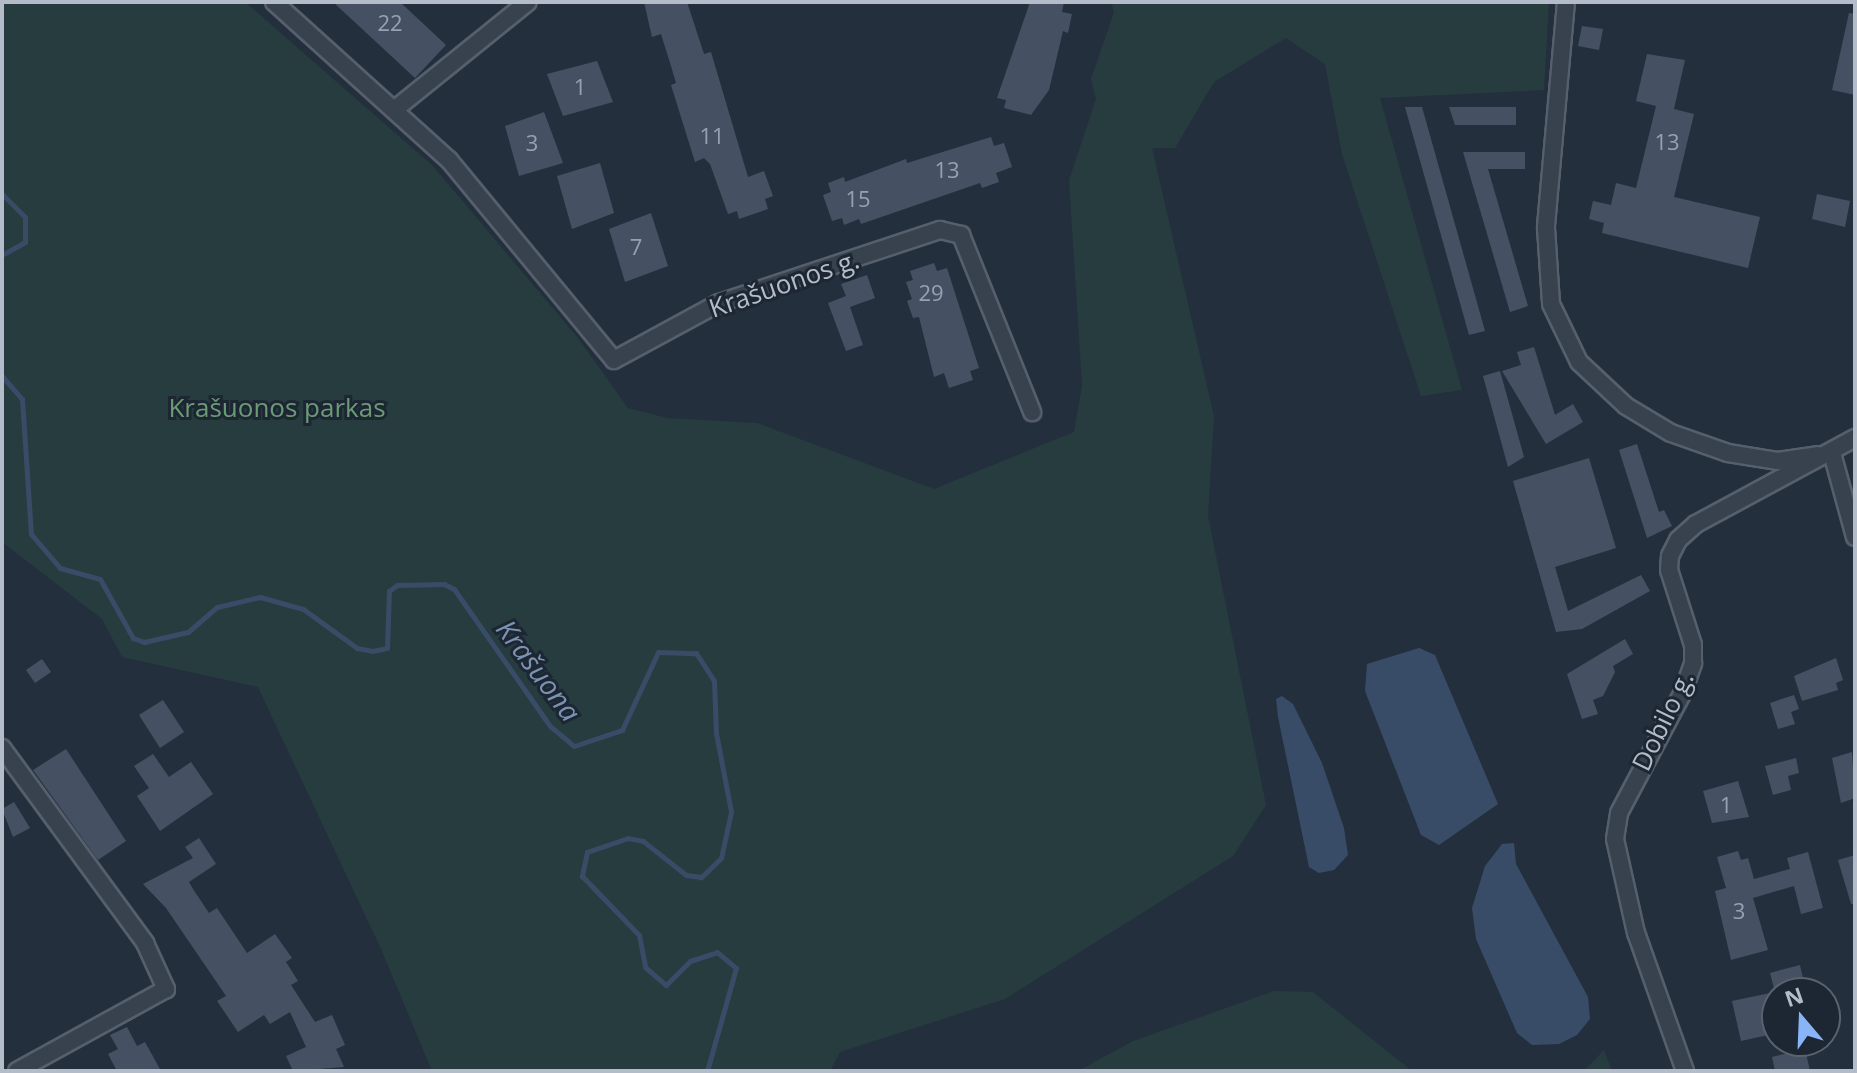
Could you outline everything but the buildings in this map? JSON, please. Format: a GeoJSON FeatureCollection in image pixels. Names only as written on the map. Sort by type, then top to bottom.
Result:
{"type":"FeatureCollection","features":[{"type":"Feature","properties":{"kind":"street"},"geometry":{"type":"LineString","coordinates":[[274,2],[394,110],[528,2]]}},
{"type":"Feature","properties":{"kind":"street"},"geometry":{"type":"LineString","coordinates":[[1566,2],[1546,228],[1551,304],[1579,362],[1626,406],[1671,433],[1728,453],[1778,461],[1832,453],[1855,438]]}},
{"type":"Feature","properties":{"kind":"street","name":"Krašuonos g."},"geometry":{"type":"LineString","coordinates":[[394,110],[449,160],[614,360],[719,303],[940,230],[961,235],[1032,412]]}},
{"type":"Feature","properties":{"kind":"street"},"geometry":{"type":"LineString","coordinates":[[1832,453],[1855,537]]}},
{"type":"Feature","properties":{"kind":"street","name":"Dobilo g."},"geometry":{"type":"LineString","coordinates":[[1685,1071],[1636,933],[1615,839],[1619,813],[1682,694],[1693,663],[1693,645],[1669,570],[1670,556],[1678,540],[1696,524],[1832,453]]}},
{"type":"Feature","properties":{"kind":"street"},"geometry":{"type":"LineString","coordinates":[[2,748],[145,943],[166,989],[17,1071]]}},
{"type":"Feature","properties":{"kind":"green space","name":"Krašuonos parkas"},"geometry":{"type":"Polygon","coordinates":[[[2,2],[245,2],[433,166],[578,338],[628,408],[667,418],[757,423],[934,489],[1074,432],[1082,386],[1069,180],[1096,99],[1091,79],[1114,12],[1111,2],[1549,2],[1544,90],[1380,98],[1462,390],[1421,396],[1342,154],[1325,64],[1286,38],[1214,82],[1175,148],[1152,148],[1214,416],[1208,516],[1266,805],[1233,856],[1005,999],[840,1052],[830,1071],[432,1071],[381,949],[258,687],[122,657],[102,619],[2,542],[2,2]]]}},
{"type":"Feature","properties":{"kind":"green space"},"geometry":{"type":"Polygon","coordinates":[[[1274,991],[1313,992],[1412,1071],[1078,1071],[1133,1041],[1274,991]]]}},
{"type":"Feature","properties":{"kind":"green space"},"geometry":{"type":"Polygon","coordinates":[[[1604,1050],[1612,1071],[1584,1071],[1585,1070],[1604,1050]]]}},
{"type":"Feature","properties":{"kind":"water"},"geometry":{"type":"Polygon","coordinates":[[[1419,648],[1435,655],[1498,804],[1439,845],[1421,835],[1365,691],[1367,664],[1419,648]]]}},
{"type":"Feature","properties":{"kind":"water"},"geometry":{"type":"Polygon","coordinates":[[[1282,696],[1293,704],[1322,763],[1344,828],[1348,855],[1334,870],[1319,873],[1309,867],[1278,717],[1276,699],[1282,696]]]}},
{"type":"Feature","properties":{"kind":"water"},"geometry":{"type":"Polygon","coordinates":[[[1514,843],[1516,864],[1588,997],[1590,1019],[1577,1035],[1559,1044],[1532,1045],[1517,1033],[1476,939],[1472,908],[1485,866],[1502,844],[1514,843]]]}},
{"type":"Feature","properties":{"kind":"waterway","name":"Krašuona"},"geometry":{"type":"LineString","coordinates":[[2,194],[25,217],[25,242],[2,255]]}},
{"type":"Feature","properties":{"kind":"waterway","name":"Krašuona"},"geometry":{"type":"LineString","coordinates":[[2,376],[22,399],[31,534],[60,568],[100,579],[133,638],[144,642],[188,632],[217,607],[260,597],[303,609],[357,648],[372,651],[387,648],[389,591],[397,585],[444,584],[454,589],[550,726],[574,746],[622,730],[658,652],[696,653],[714,681],[716,733],[731,812],[721,858],[701,877],[686,875],[643,841],[628,838],[587,852],[582,876],[639,935],[645,967],[666,985],[690,961],[717,952],[736,968],[707,1071]]}}]}
